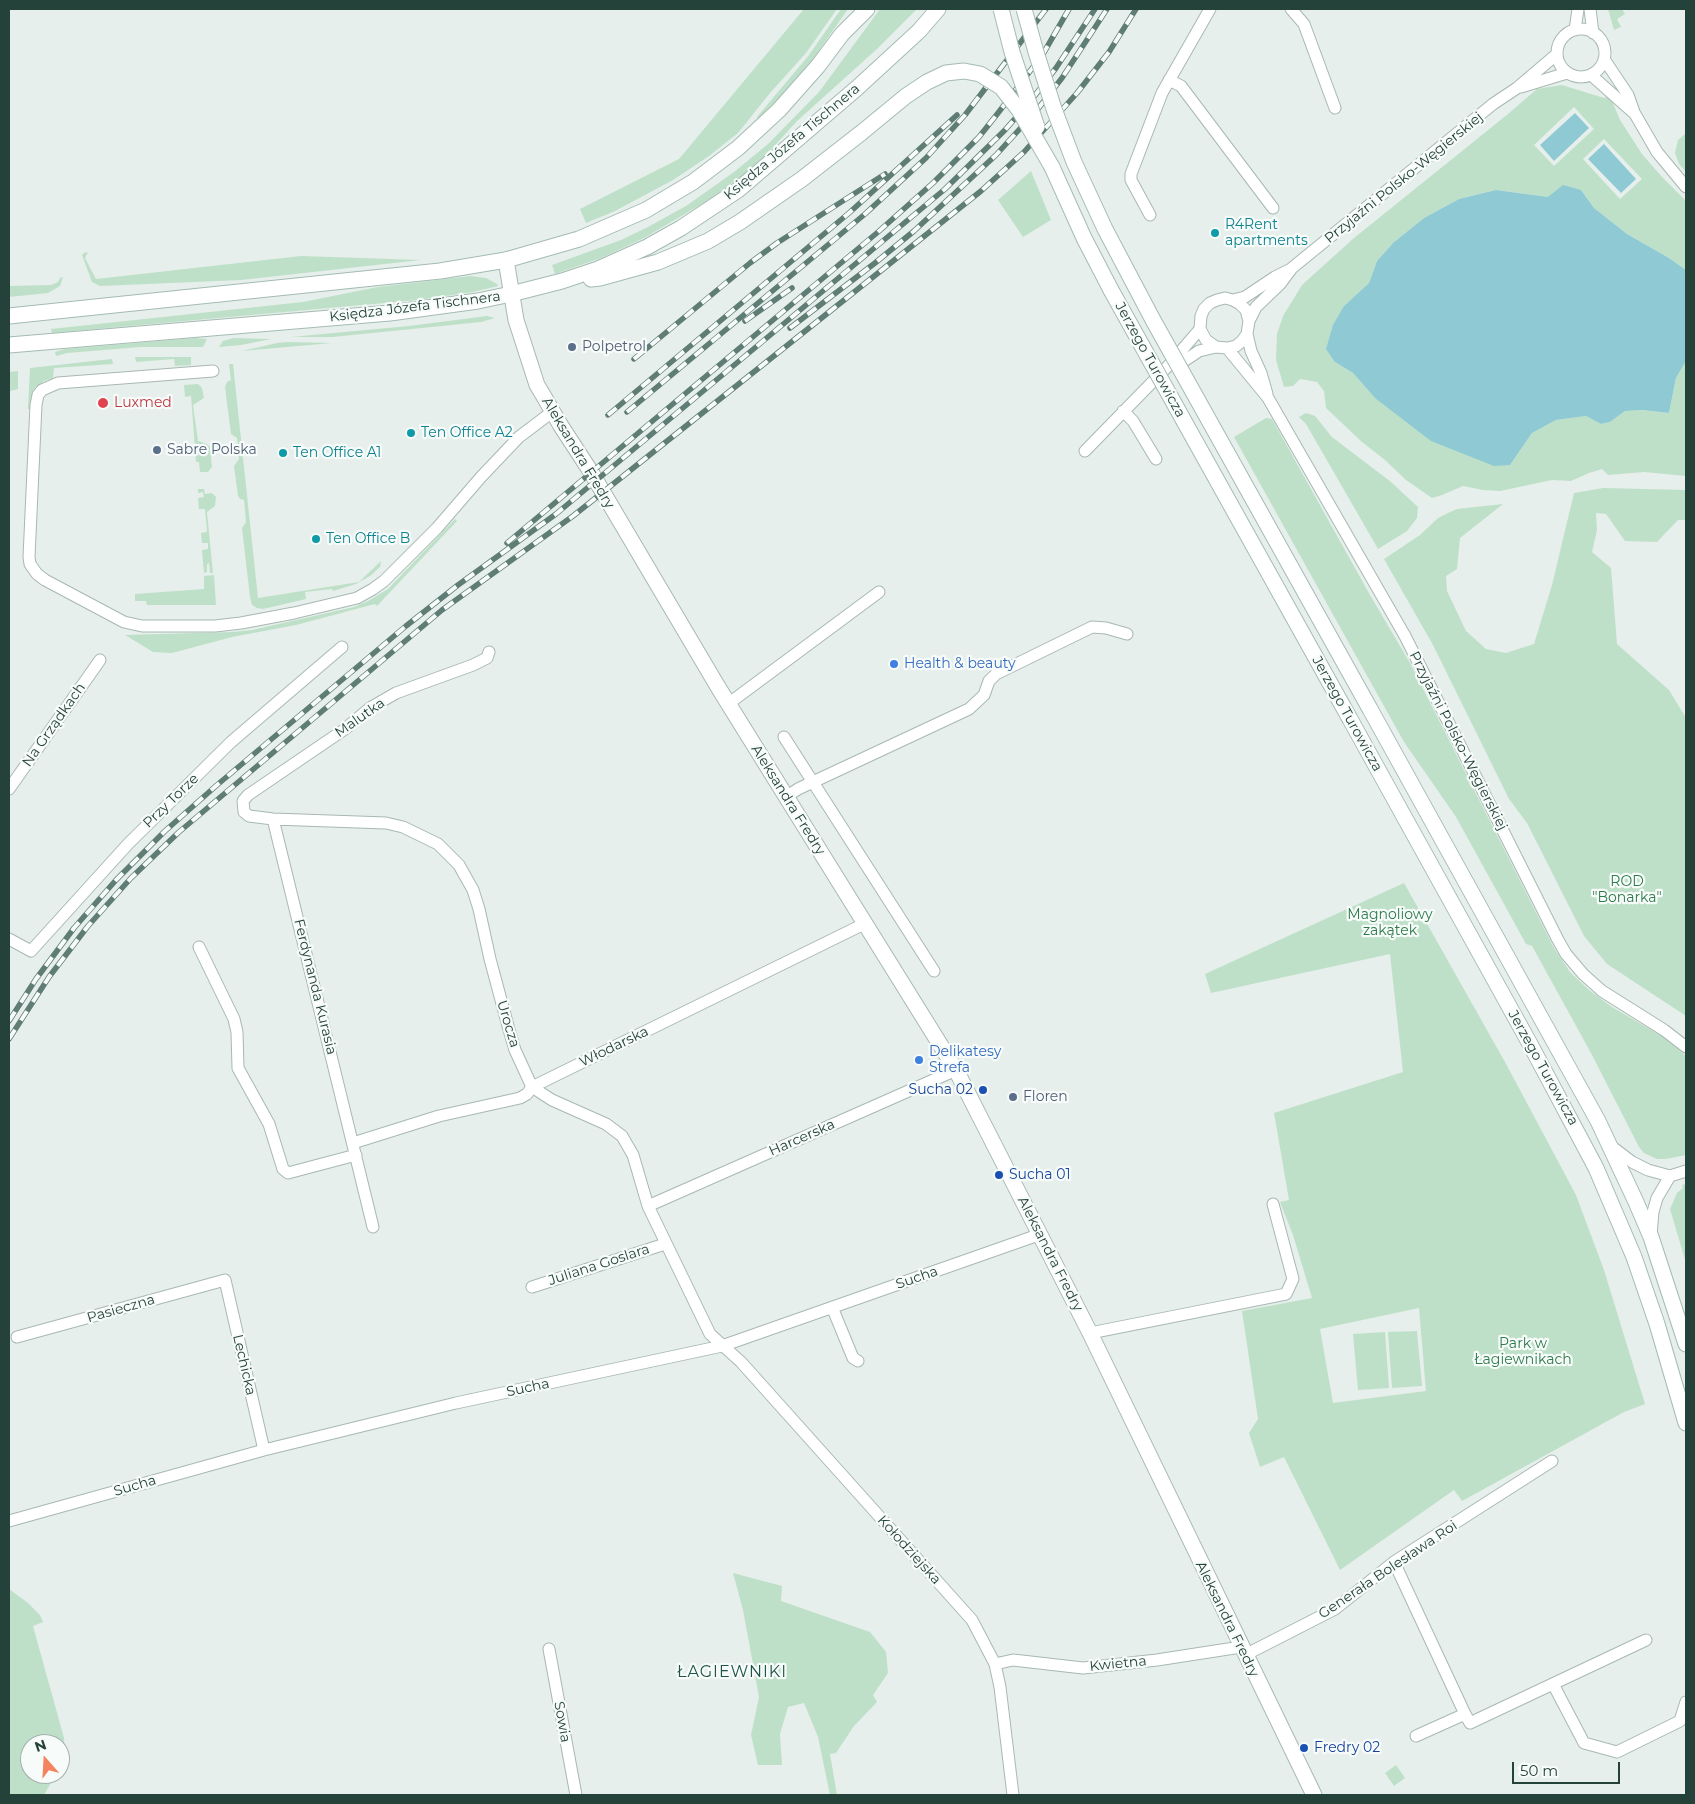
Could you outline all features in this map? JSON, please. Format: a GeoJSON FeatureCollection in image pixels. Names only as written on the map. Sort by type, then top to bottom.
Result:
{"type":"FeatureCollection","features":[{"type":"Feature","properties":{"kind":"main road"},"geometry":{"type":"LineString","coordinates":[[842,34],[857,9]]}},
{"type":"Feature","properties":{"kind":"main road"},"geometry":{"type":"LineString","coordinates":[[9,316],[382,278],[471,267],[551,248],[600,231],[646,210],[693,182],[760,130],[799,88],[842,34],[867,9]]}},
{"type":"Feature","properties":{"kind":"main road","name":"Księdza Józefa Tischnera"},"geometry":{"type":"LineString","coordinates":[[9,345],[390,312],[478,301],[562,281],[610,264],[647,247],[681,228],[738,190],[857,88],[919,31],[938,9]]}},
{"type":"Feature","properties":{"kind":"main road","name":"Jerzego Turowicza"},"geometry":{"type":"LineString","coordinates":[[1001,9],[1022,85],[1052,167],[1084,238],[1111,290],[1530,1044],[1596,1168],[1639,1273],[1686,1422]]}},
{"type":"Feature","properties":{"kind":"main road","name":"Jerzego Turowicza"},"geometry":{"type":"LineString","coordinates":[[1024,9],[1054,110],[1074,162],[1105,229],[1153,320],[1548,1028],[1610,1145],[1651,1237],[1686,1344]]}},
{"type":"Feature","properties":{"kind":"main road"},"geometry":{"type":"LineString","coordinates":[[562,281],[600,278],[658,262],[708,241],[740,222],[802,179],[906,96],[927,82],[946,73],[964,70],[980,74],[1001,87],[1019,110],[1052,167]]}},
{"type":"Feature","properties":{"kind":"main road","name":"Aleksandra Fredry"},"geometry":{"type":"LineString","coordinates":[[506,260],[516,320],[538,385],[552,412],[591,472],[728,704],[956,1070],[1090,1334],[1314,1795]]}},
{"type":"Feature","properties":{"kind":"street"},"geometry":{"type":"LineString","coordinates":[[1150,216],[1132,180],[1131,174],[1162,93],[1210,9]]}},
{"type":"Feature","properties":{"kind":"street"},"geometry":{"type":"LineString","coordinates":[[1292,9],[1304,24],[1335,108]]}},
{"type":"Feature","properties":{"kind":"street"},"geometry":{"type":"LineString","coordinates":[[1575,30],[1578,9]]}},
{"type":"Feature","properties":{"kind":"street"},"geometry":{"type":"LineString","coordinates":[[1590,9],[1593,32]]}},
{"type":"Feature","properties":{"kind":"street"},"geometry":{"type":"LineString","coordinates":[[1575,30],[1593,32],[1602,42],[1604,48],[1604,59],[1600,68],[1592,75],[1581,77],[1567,73],[1560,65],[1557,54],[1560,42],[1564,36],[1575,30]]}},
{"type":"Feature","properties":{"kind":"street","name":"Przyjaźni Polsko-Węgierskiej"},"geometry":{"type":"LineString","coordinates":[[1557,54],[1292,268],[1245,297],[1233,300],[1225,298],[1210,303],[1200,316],[1200,329],[1206,340],[1221,348],[1268,398],[1417,657],[1566,954],[1582,974],[1602,991],[1664,1030],[1686,1047]]}},
{"type":"Feature","properties":{"kind":"street"},"geometry":{"type":"LineString","coordinates":[[1604,59],[1628,95],[1635,114],[1661,158],[1686,187]]}},
{"type":"Feature","properties":{"kind":"street","name":"Przyjaźni Polsko-Węgierskiej"},"geometry":{"type":"LineString","coordinates":[[1516,88],[1567,73]]}},
{"type":"Feature","properties":{"kind":"street"},"geometry":{"type":"LineString","coordinates":[[1592,75],[1635,114]]}},
{"type":"Feature","properties":{"kind":"street"},"geometry":{"type":"LineString","coordinates":[[1169,80],[1181,86],[1273,208]]}},
{"type":"Feature","properties":{"kind":"street","name":"Przyjaźni Polsko-Węgierskiej"},"geometry":{"type":"LineString","coordinates":[[1268,398],[1261,373],[1249,345],[1247,334],[1249,321],[1256,307],[1280,284],[1292,268]]}},
{"type":"Feature","properties":{"kind":"street"},"geometry":{"type":"LineString","coordinates":[[1233,300],[1246,310],[1249,321]]}},
{"type":"Feature","properties":{"kind":"street"},"geometry":{"type":"LineString","coordinates":[[1085,451],[1169,365],[1200,329]]}},
{"type":"Feature","properties":{"kind":"street"},"geometry":{"type":"LineString","coordinates":[[1169,365],[1184,360],[1199,351],[1236,346],[1247,334]]}},
{"type":"Feature","properties":{"kind":"street"},"geometry":{"type":"LineString","coordinates":[[213,372],[58,384],[42,390],[38,395],[36,405],[29,557],[30,564],[37,574],[124,622],[142,626],[215,626],[242,623],[294,614],[357,598],[384,581],[437,528],[481,476],[519,437],[552,412]]}},
{"type":"Feature","properties":{"kind":"street"},"geometry":{"type":"LineString","coordinates":[[1124,411],[1133,421],[1156,458]]}},
{"type":"Feature","properties":{"kind":"street"},"geometry":{"type":"LineString","coordinates":[[728,704],[880,592]]}},
{"type":"Feature","properties":{"kind":"street"},"geometry":{"type":"LineString","coordinates":[[786,797],[813,782],[969,709],[984,695],[989,681],[996,674],[1092,627],[1106,628],[1127,634]]}},
{"type":"Feature","properties":{"kind":"street","name":"Przy Torze"},"geometry":{"type":"LineString","coordinates":[[9,939],[31,951],[148,823],[232,742],[342,647]]}},
{"type":"Feature","properties":{"kind":"street","name":"Malutka"},"geometry":{"type":"LineString","coordinates":[[242,805],[248,795],[339,733],[370,708],[396,693],[474,665],[487,658],[489,652]]}},
{"type":"Feature","properties":{"kind":"street","name":"Na Grządkach"},"geometry":{"type":"LineString","coordinates":[[9,790],[100,660]]}},
{"type":"Feature","properties":{"kind":"street"},"geometry":{"type":"LineString","coordinates":[[784,737],[934,971]]}},
{"type":"Feature","properties":{"kind":"street","name":"Urocza"},"geometry":{"type":"LineString","coordinates":[[242,805],[244,812],[249,816],[273,819],[386,823],[403,827],[426,837],[449,853],[463,872],[479,909],[490,959],[515,1050],[532,1087]]}},
{"type":"Feature","properties":{"kind":"street","name":"Ferdynanda Kurasia"},"geometry":{"type":"LineString","coordinates":[[273,819],[373,1227]]}},
{"type":"Feature","properties":{"kind":"street","name":"Włodarska"},"geometry":{"type":"LineString","coordinates":[[353,1143],[439,1116],[520,1098],[527,1094],[532,1087],[866,923]]}},
{"type":"Feature","properties":{"kind":"street"},"geometry":{"type":"LineString","coordinates":[[199,947],[234,1019],[237,1032],[238,1068],[269,1124],[275,1149],[283,1169],[288,1173],[356,1155]]}},
{"type":"Feature","properties":{"kind":"street","name":"Harcerska"},"geometry":{"type":"LineString","coordinates":[[648,1206],[956,1070]]}},
{"type":"Feature","properties":{"kind":"street"},"geometry":{"type":"LineString","coordinates":[[532,1087],[552,1100],[606,1124],[622,1136],[633,1155],[648,1206],[666,1244],[710,1334],[722,1346]]}},
{"type":"Feature","properties":{"kind":"street"},"geometry":{"type":"LineString","coordinates":[[1610,1145],[1632,1162],[1648,1170],[1670,1176],[1686,1171]]}},
{"type":"Feature","properties":{"kind":"street"},"geometry":{"type":"LineString","coordinates":[[1651,1237],[1653,1212],[1657,1198],[1670,1176]]}},
{"type":"Feature","properties":{"kind":"street"},"geometry":{"type":"LineString","coordinates":[[1090,1334],[1286,1294],[1293,1279],[1273,1204]]}},
{"type":"Feature","properties":{"kind":"street","name":"Sucha"},"geometry":{"type":"LineString","coordinates":[[9,1521],[264,1450],[456,1403],[722,1346],[1040,1234]]}},
{"type":"Feature","properties":{"kind":"street","name":"Juliana Goslara"},"geometry":{"type":"LineString","coordinates":[[532,1287],[666,1244]]}},
{"type":"Feature","properties":{"kind":"street","name":"Pasieczna"},"geometry":{"type":"LineString","coordinates":[[17,1337],[225,1280]]}},
{"type":"Feature","properties":{"kind":"street","name":"Lechicka"},"geometry":{"type":"LineString","coordinates":[[225,1280],[264,1450]]}},
{"type":"Feature","properties":{"kind":"street"},"geometry":{"type":"LineString","coordinates":[[832,1307],[854,1361]]}},
{"type":"Feature","properties":{"kind":"street","name":"Kołodziejska"},"geometry":{"type":"LineString","coordinates":[[722,1346],[741,1362],[972,1620],[995,1664],[1000,1687],[1013,1795]]}},
{"type":"Feature","properties":{"kind":"street","name":"Generała Bolesława Roi"},"geometry":{"type":"LineString","coordinates":[[1243,1651],[1335,1609],[1394,1562],[1552,1461]]}},
{"type":"Feature","properties":{"kind":"street"},"geometry":{"type":"LineString","coordinates":[[1394,1562],[1470,1723],[1646,1640]]}},
{"type":"Feature","properties":{"kind":"street","name":"Sowia"},"geometry":{"type":"LineString","coordinates":[[549,1649],[576,1795]]}},
{"type":"Feature","properties":{"kind":"street","name":"Kwietna"},"geometry":{"type":"LineString","coordinates":[[995,1664],[1013,1660],[1083,1668],[1243,1651]]}},
{"type":"Feature","properties":{"kind":"street"},"geometry":{"type":"LineString","coordinates":[[1553,1684],[1584,1743],[1617,1752],[1680,1721],[1686,1702]]}},
{"type":"Feature","properties":{"kind":"street"},"geometry":{"type":"LineString","coordinates":[[1416,1736],[1465,1714]]}},
{"type":"Feature","properties":{"kind":"green space"},"geometry":{"type":"Polygon","coordinates":[[[804,9],[837,9],[806,53],[770,93],[738,133],[709,156],[673,180],[615,211],[586,223],[580,209],[679,159],[804,9]]]}},
{"type":"Feature","properties":{"kind":"green space"},"geometry":{"type":"Polygon","coordinates":[[[841,9],[848,9],[813,59],[784,93],[758,119],[757,117],[809,55],[841,9]]]}},
{"type":"Feature","properties":{"kind":"green space"},"geometry":{"type":"Polygon","coordinates":[[[880,9],[917,9],[877,49],[797,121],[769,152],[744,175],[707,201],[644,238],[601,258],[555,274],[552,265],[621,240],[646,228],[686,206],[734,172],[768,144],[819,92],[880,9]]]}},
{"type":"Feature","properties":{"kind":"green space"},"geometry":{"type":"Polygon","coordinates":[[[1608,9],[1622,9],[1625,14],[1617,19],[1621,27],[1614,30],[1608,9]]]}},
{"type":"Feature","properties":{"kind":"green space"},"geometry":{"type":"Polygon","coordinates":[[[1562,85],[1604,98],[1610,96],[1620,120],[1642,154],[1686,201],[1686,270],[1627,234],[1594,208],[1581,190],[1548,197],[1496,190],[1459,199],[1424,218],[1393,243],[1377,261],[1369,283],[1344,306],[1335,362],[1353,373],[1375,398],[1510,465],[1532,433],[1556,420],[1586,416],[1601,424],[1610,422],[1625,411],[1641,410],[1669,413],[1676,378],[1686,361],[1686,476],[1644,472],[1608,475],[1602,469],[1571,481],[1552,480],[1500,491],[1463,486],[1432,498],[1406,480],[1326,408],[1324,391],[1317,382],[1300,379],[1293,386],[1284,387],[1276,360],[1277,334],[1283,316],[1302,285],[1354,238],[1537,89],[1562,85]],[[1574,107],[1534,145],[1554,166],[1594,129],[1574,107]],[[1604,139],[1583,159],[1620,199],[1642,179],[1604,139]]]}},
{"type":"Feature","properties":{"kind":"green space"},"geometry":{"type":"Polygon","coordinates":[[[1685,134],[1686,172],[1679,164],[1675,153],[1678,140],[1685,134]]]}},
{"type":"Feature","properties":{"kind":"green space"},"geometry":{"type":"Polygon","coordinates":[[[1031,171],[1051,220],[1023,237],[998,200],[1031,171]]]}},
{"type":"Feature","properties":{"kind":"green space"},"geometry":{"type":"Polygon","coordinates":[[[88,252],[85,258],[96,279],[301,256],[421,260],[241,280],[100,286],[92,282],[82,255],[88,252]]]}},
{"type":"Feature","properties":{"kind":"green space"},"geometry":{"type":"Polygon","coordinates":[[[470,276],[486,278],[498,286],[473,292],[418,300],[52,333],[51,329],[303,302],[378,287],[470,276]]]}},
{"type":"Feature","properties":{"kind":"green space"},"geometry":{"type":"Polygon","coordinates":[[[63,277],[60,286],[48,293],[9,297],[9,286],[51,285],[63,277]]]}},
{"type":"Feature","properties":{"kind":"green space"},"geometry":{"type":"Polygon","coordinates":[[[487,316],[495,318],[481,322],[333,337],[291,337],[409,326],[487,316]]]}},
{"type":"Feature","properties":{"kind":"green space"},"geometry":{"type":"Polygon","coordinates":[[[195,338],[207,339],[203,347],[141,347],[67,353],[56,356],[55,352],[65,349],[195,338]]]}},
{"type":"Feature","properties":{"kind":"green space"},"geometry":{"type":"Polygon","coordinates":[[[233,338],[271,339],[219,347],[223,341],[233,338]]]}},
{"type":"Feature","properties":{"kind":"green space"},"geometry":{"type":"Polygon","coordinates":[[[288,342],[332,343],[242,351],[288,342]]]}},
{"type":"Feature","properties":{"kind":"green space"},"geometry":{"type":"Polygon","coordinates":[[[135,357],[191,357],[191,365],[175,366],[174,359],[136,362],[135,357]]]}},
{"type":"Feature","properties":{"kind":"green space"},"geometry":{"type":"Polygon","coordinates":[[[112,359],[113,364],[54,368],[53,378],[44,381],[34,389],[30,409],[28,409],[30,368],[112,359]]]}},
{"type":"Feature","properties":{"kind":"green space"},"geometry":{"type":"Polygon","coordinates":[[[229,364],[233,364],[258,598],[359,582],[381,561],[380,567],[370,576],[356,584],[333,591],[332,589],[305,592],[306,599],[263,609],[252,605],[242,528],[246,522],[244,500],[238,496],[234,466],[239,459],[237,438],[231,434],[225,387],[227,382],[231,380],[229,364]]]}},
{"type":"Feature","properties":{"kind":"green space"},"geometry":{"type":"Polygon","coordinates":[[[18,371],[18,389],[10,391],[9,372],[18,371]]]}},
{"type":"Feature","properties":{"kind":"green space"},"geometry":{"type":"Polygon","coordinates":[[[198,384],[202,388],[204,398],[193,405],[198,441],[210,447],[212,467],[208,472],[200,472],[199,462],[196,462],[191,396],[185,397],[184,385],[198,384]]]}},
{"type":"Feature","properties":{"kind":"green space"},"geometry":{"type":"Polygon","coordinates":[[[1306,413],[1315,416],[1332,437],[1391,482],[1418,507],[1417,518],[1407,531],[1378,549],[1306,424],[1299,417],[1306,413]]]}},
{"type":"Feature","properties":{"kind":"green space"},"geometry":{"type":"Polygon","coordinates":[[[1266,418],[1272,419],[1410,663],[1554,948],[1570,972],[1589,990],[1612,1007],[1662,1036],[1686,1056],[1686,1155],[1657,1159],[1644,1153],[1639,1147],[1591,1053],[1532,946],[1526,944],[1456,817],[1404,742],[1234,437],[1266,418]]]}},
{"type":"Feature","properties":{"kind":"green space","name":"ROD \"Bonarka\""},"geometry":{"type":"Polygon","coordinates":[[[1603,488],[1686,490],[1686,520],[1678,520],[1657,542],[1625,541],[1606,514],[1596,513],[1597,530],[1592,552],[1611,568],[1617,644],[1669,690],[1686,718],[1686,1016],[1607,964],[1584,936],[1527,823],[1509,799],[1433,645],[1384,559],[1420,535],[1438,518],[1448,513],[1457,509],[1503,504],[1460,538],[1457,569],[1446,576],[1447,591],[1466,631],[1486,649],[1506,653],[1534,644],[1552,585],[1574,493],[1603,488]]]}},
{"type":"Feature","properties":{"kind":"green space"},"geometry":{"type":"Polygon","coordinates":[[[198,489],[204,489],[205,494],[212,493],[216,497],[215,506],[207,512],[213,573],[210,573],[209,563],[207,564],[207,572],[204,573],[202,550],[208,549],[208,543],[202,543],[201,533],[207,532],[205,509],[199,509],[198,498],[204,497],[203,492],[198,493],[198,489]]]}},
{"type":"Feature","properties":{"kind":"green space"},"geometry":{"type":"Polygon","coordinates":[[[455,519],[457,521],[377,606],[375,604],[296,625],[232,637],[172,653],[153,652],[125,635],[252,630],[354,607],[388,589],[455,519]]]}},
{"type":"Feature","properties":{"kind":"green space"},"geometry":{"type":"Polygon","coordinates":[[[214,575],[216,605],[147,605],[146,601],[135,601],[135,594],[204,589],[204,576],[214,575]]]}},
{"type":"Feature","properties":{"kind":"green space","name":"Park w Łagiewnikach"},"geometry":{"type":"Polygon","coordinates":[[[1404,883],[1505,1062],[1576,1195],[1604,1270],[1645,1404],[1624,1412],[1462,1501],[1454,1490],[1340,1570],[1284,1457],[1260,1467],[1249,1433],[1258,1419],[1242,1311],[1312,1298],[1293,1235],[1280,1202],[1289,1200],[1274,1113],[1403,1072],[1390,954],[1211,993],[1205,974],[1404,883]],[[1419,1308],[1320,1329],[1333,1403],[1426,1391],[1419,1308]]]}},
{"type":"Feature","properties":{"kind":"green space"},"geometry":{"type":"Polygon","coordinates":[[[1686,1184],[1686,1263],[1670,1209],[1677,1193],[1683,1188],[1682,1185],[1686,1184]]]}},
{"type":"Feature","properties":{"kind":"green space"},"geometry":{"type":"Polygon","coordinates":[[[1417,1331],[1422,1386],[1392,1388],[1388,1332],[1417,1331]]]}},
{"type":"Feature","properties":{"kind":"green space"},"geometry":{"type":"Polygon","coordinates":[[[1385,1332],[1389,1388],[1358,1390],[1353,1334],[1385,1332]]]}},
{"type":"Feature","properties":{"kind":"green space"},"geometry":{"type":"Polygon","coordinates":[[[733,1573],[782,1586],[781,1601],[870,1632],[886,1652],[888,1673],[873,1695],[877,1702],[854,1726],[836,1753],[830,1754],[837,1795],[830,1795],[818,1737],[804,1703],[788,1707],[780,1734],[782,1765],[758,1765],[751,1735],[759,1697],[743,1610],[733,1573]]]}},
{"type":"Feature","properties":{"kind":"green space"},"geometry":{"type":"Polygon","coordinates":[[[9,1589],[28,1603],[40,1615],[43,1622],[33,1626],[63,1734],[20,1734],[20,1784],[50,1784],[44,1795],[9,1795],[9,1589]]]}},
{"type":"Feature","properties":{"kind":"green space"},"geometry":{"type":"Polygon","coordinates":[[[1396,1765],[1405,1778],[1394,1786],[1385,1773],[1396,1765]]]}},
{"type":"Feature","properties":{"kind":"water"},"geometry":{"type":"Polygon","coordinates":[[[1575,113],[1589,128],[1554,161],[1540,145],[1575,113]]]}},
{"type":"Feature","properties":{"kind":"water"},"geometry":{"type":"Polygon","coordinates":[[[1604,144],[1636,179],[1621,193],[1588,159],[1604,144]]]}},
{"type":"Feature","properties":{"kind":"water"},"geometry":{"type":"Polygon","coordinates":[[[1563,185],[1581,190],[1594,208],[1627,234],[1686,270],[1686,361],[1676,378],[1669,413],[1642,410],[1625,411],[1610,422],[1601,424],[1586,416],[1556,420],[1532,433],[1510,465],[1494,466],[1431,441],[1375,398],[1353,373],[1335,362],[1326,349],[1333,325],[1344,306],[1369,283],[1377,261],[1393,243],[1424,218],[1459,199],[1496,190],[1548,197],[1563,185]]]}},
{"type":"Feature","properties":{"kind":"railway"},"geometry":{"type":"LineString","coordinates":[[627,412],[865,214],[926,158],[965,115],[1046,9]]}},
{"type":"Feature","properties":{"kind":"railway"},"geometry":{"type":"LineString","coordinates":[[507,543],[878,232],[933,183],[979,137],[998,113],[1043,54],[1069,9]]}},
{"type":"Feature","properties":{"kind":"railway"},"geometry":{"type":"LineString","coordinates":[[9,1021],[36,979],[74,928],[116,880],[165,831],[406,626],[458,585],[556,514],[945,189],[1005,130],[1033,98],[1056,68],[1095,9]]}},
{"type":"Feature","properties":{"kind":"railway"},"geometry":{"type":"LineString","coordinates":[[790,328],[914,231],[996,155],[1037,110],[1062,78],[1107,9]]}},
{"type":"Feature","properties":{"kind":"railway"},"geometry":{"type":"LineString","coordinates":[[9,1039],[49,977],[88,926],[131,878],[179,832],[442,610],[573,516],[981,191],[1024,152],[1077,93],[1109,52],[1136,9]]}},
{"type":"Feature","properties":{"kind":"railway"},"geometry":{"type":"LineString","coordinates":[[608,415],[849,213],[957,115]]}},
{"type":"Feature","properties":{"kind":"railway"},"geometry":{"type":"LineString","coordinates":[[634,359],[777,243],[885,174]]}},
{"type":"Feature","properties":{"kind":"railway"},"geometry":{"type":"LineString","coordinates":[[745,321],[792,288]]}},
{"type":"Feature","properties":{"kind":"place","name":"R4Rent apartments"},"geometry":{"type":"Point","coordinates":[1215,233]}},
{"type":"Feature","properties":{"kind":"place","name":"Polpetrol"},"geometry":{"type":"Point","coordinates":[572,347]}},
{"type":"Feature","properties":{"kind":"place","name":"Luxmed"},"geometry":{"type":"Point","coordinates":[103,403]}},
{"type":"Feature","properties":{"kind":"place","name":"Ten Office A2"},"geometry":{"type":"Point","coordinates":[411,433]}},
{"type":"Feature","properties":{"kind":"place","name":"Sabre Polska"},"geometry":{"type":"Point","coordinates":[157,450]}},
{"type":"Feature","properties":{"kind":"place","name":"Ten Office A1"},"geometry":{"type":"Point","coordinates":[283,453]}},
{"type":"Feature","properties":{"kind":"place","name":"Ten Office B"},"geometry":{"type":"Point","coordinates":[316,539]}},
{"type":"Feature","properties":{"kind":"place","name":"Health & beauty"},"geometry":{"type":"Point","coordinates":[894,664]}},
{"type":"Feature","properties":{"kind":"place","name":"Delikatesy Strefa"},"geometry":{"type":"Point","coordinates":[919,1060]}},
{"type":"Feature","properties":{"kind":"place","name":"Sucha 02"},"geometry":{"type":"Point","coordinates":[983,1090]}},
{"type":"Feature","properties":{"kind":"place","name":"Floren"},"geometry":{"type":"Point","coordinates":[1013,1097]}},
{"type":"Feature","properties":{"kind":"place","name":"Sucha 01"},"geometry":{"type":"Point","coordinates":[999,1175]}},
{"type":"Feature","properties":{"kind":"place","name":"Fredry 02"},"geometry":{"type":"Point","coordinates":[1304,1748]}},
{"type":"Feature","properties":{"kind":"district","name":"ŁAGIEWNIKI"},"geometry":{"type":"Point","coordinates":[732,1672]}},
{"type":"Feature","properties":{"kind":"park label","name":"Magnoliowy zakątek"},"geometry":{"type":"Point","coordinates":[1390,924]}}]}
